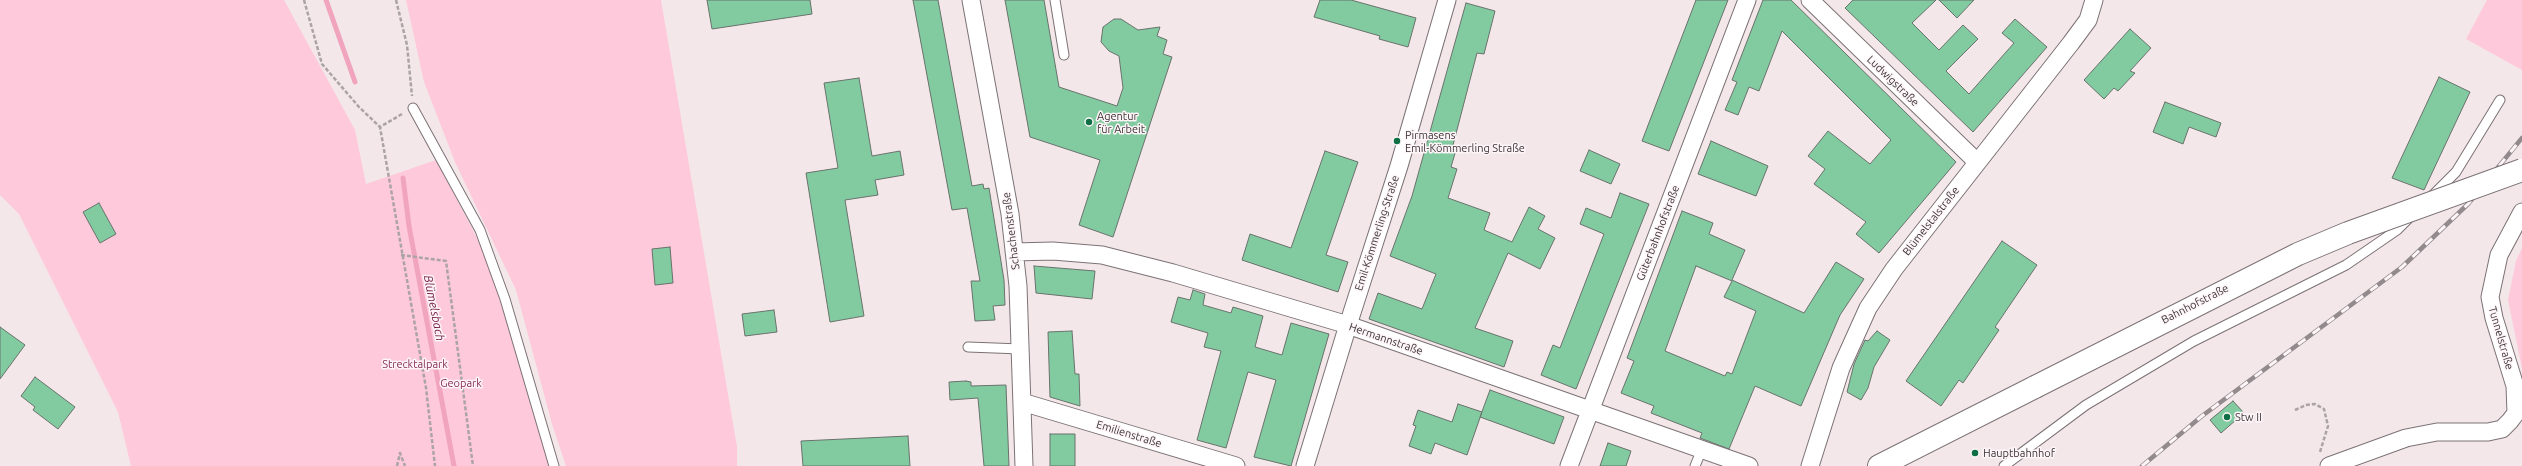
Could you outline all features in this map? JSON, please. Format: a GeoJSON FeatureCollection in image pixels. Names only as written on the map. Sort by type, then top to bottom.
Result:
{"type":"FeatureCollection","features":[{"type":"Feature","properties":{"kind":"street","name":"Schachenstraße"},"geometry":{"type":"LineString","coordinates":[[971,0],[1003,165],[1014,252],[1020,349],[1024,466]]}},
{"type":"Feature","properties":{"kind":"street","name":"Emil-Kömmerling-Straße"},"geometry":{"type":"LineString","coordinates":[[1305,466],[1399,166],[1446,0]]}},
{"type":"Feature","properties":{"kind":"street","name":"Güterbahnhofstraße"},"geometry":{"type":"LineString","coordinates":[[1569,466],[1747,0]]}},
{"type":"Feature","properties":{"kind":"street","name":"Ludwigstraße"},"geometry":{"type":"LineString","coordinates":[[1810,0],[1977,162]]}},
{"type":"Feature","properties":{"kind":"street","name":"Blümelstalstraße"},"geometry":{"type":"LineString","coordinates":[[1810,466],[1841,368],[1868,308],[1894,269],[2071,44],[2088,20],[2094,0]]}},
{"type":"Feature","properties":{"kind":"street","name":"Bahnhofstraße"},"geometry":{"type":"LineString","coordinates":[[1879,466],[2298,254],[2348,233],[2522,170]]}},
{"type":"Feature","properties":{"kind":"street","name":"Tunnelstraße"},"geometry":{"type":"LineString","coordinates":[[2323,463],[2406,438],[2437,432],[2488,432],[2502,429],[2510,421],[2516,413],[2515,386],[2494,318],[2490,297],[2499,255],[2522,212]]}},
{"type":"Feature","properties":{"kind":"street","name":"Hermannstraße"},"geometry":{"type":"LineString","coordinates":[[1014,252],[1053,251],[1102,255],[1173,272],[1348,325],[1749,466]]}},
{"type":"Feature","properties":{"kind":"street","name":"Emilienstraße"},"geometry":{"type":"LineString","coordinates":[[1022,402],[1236,466]]}},
{"type":"Feature","properties":{"kind":"lane"},"geometry":{"type":"LineString","coordinates":[[1055,0],[1064,54]]}},
{"type":"Feature","properties":{"kind":"lane"},"geometry":{"type":"LineString","coordinates":[[2004,466],[2086,405],[2194,341],[2346,265],[2397,230],[2456,172],[2500,100]]}},
{"type":"Feature","properties":{"kind":"lane"},"geometry":{"type":"LineString","coordinates":[[413,108],[480,230],[505,298],[554,466]]}},
{"type":"Feature","properties":{"kind":"lane"},"geometry":{"type":"LineString","coordinates":[[968,347],[1020,349]]}},
{"type":"Feature","properties":{"kind":"lane"},"geometry":{"type":"LineString","coordinates":[[1695,466],[1702,449]]}},
{"type":"Feature","properties":{"kind":"path"},"geometry":{"type":"LineString","coordinates":[[304,0],[322,64],[359,107],[380,126],[401,255],[426,388],[435,466]]}},
{"type":"Feature","properties":{"kind":"path"},"geometry":{"type":"LineString","coordinates":[[380,126],[413,108],[407,45],[396,0]]}},
{"type":"Feature","properties":{"kind":"path"},"geometry":{"type":"LineString","coordinates":[[401,255],[446,261],[474,466]]}},
{"type":"Feature","properties":{"kind":"path"},"geometry":{"type":"LineString","coordinates":[[2295,410],[2311,404],[2324,409],[2328,426],[2323,463]]}},
{"type":"Feature","properties":{"kind":"path"},"geometry":{"type":"LineString","coordinates":[[397,466],[400,453],[405,466]]}},
{"type":"Feature","properties":{"kind":"green space"},"geometry":{"type":"Polygon","coordinates":[[[0,0],[284,0],[355,130],[366,184],[436,160],[487,257],[550,466],[131,466],[118,412],[19,214],[0,195],[0,0]]]}},
{"type":"Feature","properties":{"kind":"green space"},"geometry":{"type":"Polygon","coordinates":[[[406,0],[661,0],[737,447],[737,466],[566,466],[552,424],[516,290],[455,162],[424,82],[406,0]]]}},
{"type":"Feature","properties":{"kind":"green space"},"geometry":{"type":"Polygon","coordinates":[[[2487,0],[2522,0],[2522,70],[2466,39],[2487,0]]]}},
{"type":"Feature","properties":{"kind":"green space"},"geometry":{"type":"Polygon","coordinates":[[[2522,248],[2522,368],[2508,300],[2516,261],[2522,248]]]}},
{"type":"Feature","properties":{"kind":"building"},"geometry":{"type":"Polygon","coordinates":[[[707,0],[810,0],[812,14],[712,29],[707,0]]]}},
{"type":"Feature","properties":{"kind":"building"},"geometry":{"type":"Polygon","coordinates":[[[913,0],[938,0],[972,186],[983,184],[984,189],[989,188],[1004,280],[1005,305],[993,306],[995,320],[975,321],[971,281],[980,281],[967,208],[952,210],[913,0]]]}},
{"type":"Feature","properties":{"kind":"building","name":"Agentur für Arbeit"},"geometry":{"type":"Polygon","coordinates":[[[1005,0],[1044,0],[1059,87],[1117,106],[1123,88],[1119,56],[1109,51],[1101,42],[1103,27],[1114,19],[1121,19],[1138,30],[1160,27],[1157,36],[1167,40],[1163,54],[1172,57],[1113,237],[1079,225],[1100,160],[1030,137],[1005,0]]]}},
{"type":"Feature","properties":{"kind":"building"},"geometry":{"type":"Polygon","coordinates":[[[1320,0],[1351,0],[1416,18],[1408,47],[1379,39],[1380,36],[1314,17],[1320,0]]]}},
{"type":"Feature","properties":{"kind":"building"},"geometry":{"type":"Polygon","coordinates":[[[1696,0],[1728,0],[1669,151],[1642,141],[1696,0]]]}},
{"type":"Feature","properties":{"kind":"building"},"geometry":{"type":"Polygon","coordinates":[[[1763,0],[1791,0],[1956,162],[1879,253],[1856,234],[1866,222],[1814,184],[1825,169],[1808,156],[1828,131],[1870,164],[1891,140],[1782,31],[1759,91],[1749,87],[1738,115],[1725,110],[1737,82],[1732,80],[1763,0]]]}},
{"type":"Feature","properties":{"kind":"building"},"geometry":{"type":"Polygon","coordinates":[[[1853,0],[1936,0],[1912,23],[1939,50],[1963,25],[1978,39],[1946,71],[1969,94],[2014,43],[2002,33],[2015,19],[2047,47],[1973,132],[1845,8],[1853,0]]]}},
{"type":"Feature","properties":{"kind":"building"},"geometry":{"type":"Polygon","coordinates":[[[1939,0],[1974,0],[1957,18],[1939,0]]]}},
{"type":"Feature","properties":{"kind":"building"},"geometry":{"type":"Polygon","coordinates":[[[1466,3],[1495,11],[1484,54],[1477,53],[1452,149],[1456,150],[1451,167],[1457,169],[1448,198],[1490,213],[1484,230],[1512,242],[1529,207],[1545,216],[1538,229],[1555,238],[1540,269],[1508,253],[1475,328],[1513,341],[1504,367],[1369,319],[1378,293],[1422,309],[1436,274],[1390,256],[1412,196],[1466,3]]]}},
{"type":"Feature","properties":{"kind":"building"},"geometry":{"type":"Polygon","coordinates":[[[2130,29],[2151,48],[2130,71],[2135,73],[2118,91],[2114,88],[2104,99],[2084,80],[2130,29]]]}},
{"type":"Feature","properties":{"kind":"building"},"geometry":{"type":"Polygon","coordinates":[[[2439,77],[2470,92],[2424,190],[2392,178],[2439,77]]]}},
{"type":"Feature","properties":{"kind":"building"},"geometry":{"type":"Polygon","coordinates":[[[859,78],[872,156],[900,151],[904,175],[875,180],[878,195],[845,200],[864,316],[830,322],[806,173],[838,168],[824,83],[859,78]]]}},
{"type":"Feature","properties":{"kind":"building"},"geometry":{"type":"Polygon","coordinates":[[[2165,102],[2221,123],[2216,137],[2189,127],[2183,144],[2153,132],[2165,102]]]}},
{"type":"Feature","properties":{"kind":"building"},"geometry":{"type":"Polygon","coordinates":[[[1711,141],[1768,166],[1756,196],[1698,174],[1711,141]]]}},
{"type":"Feature","properties":{"kind":"building"},"geometry":{"type":"Polygon","coordinates":[[[1589,150],[1620,164],[1611,184],[1580,171],[1589,150]]]}},
{"type":"Feature","properties":{"kind":"building"},"geometry":{"type":"Polygon","coordinates":[[[1325,151],[1358,162],[1326,255],[1348,262],[1338,292],[1242,260],[1250,234],[1291,248],[1325,151]]]}},
{"type":"Feature","properties":{"kind":"building"},"geometry":{"type":"Polygon","coordinates":[[[1620,193],[1649,204],[1576,389],[1541,375],[1553,345],[1560,348],[1604,234],[1580,224],[1586,208],[1611,218],[1620,193]]]}},
{"type":"Feature","properties":{"kind":"building"},"geometry":{"type":"Polygon","coordinates":[[[99,203],[116,234],[100,243],[83,212],[99,203]]]}},
{"type":"Feature","properties":{"kind":"building"},"geometry":{"type":"Polygon","coordinates":[[[1682,211],[1713,223],[1709,234],[1745,250],[1732,280],[1804,313],[1836,262],[1864,279],[1840,315],[1801,406],[1755,386],[1729,449],[1700,438],[1702,433],[1651,413],[1654,406],[1621,393],[1634,361],[1627,358],[1682,211]],[[1696,266],[1665,351],[1725,376],[1727,372],[1732,374],[1756,311],[1724,297],[1732,281],[1696,266]]]}},
{"type":"Feature","properties":{"kind":"building"},"geometry":{"type":"Polygon","coordinates":[[[2002,241],[2037,265],[1995,327],[1999,330],[1963,383],[1959,380],[1941,406],[1906,381],[2002,241]]]}},
{"type":"Feature","properties":{"kind":"building"},"geometry":{"type":"Polygon","coordinates":[[[670,247],[673,283],[655,285],[652,249],[670,247]]]}},
{"type":"Feature","properties":{"kind":"building"},"geometry":{"type":"Polygon","coordinates":[[[1034,266],[1095,271],[1092,299],[1036,293],[1034,266]]]}},
{"type":"Feature","properties":{"kind":"building"},"geometry":{"type":"Polygon","coordinates":[[[1193,290],[1205,294],[1203,305],[1231,313],[1233,307],[1263,316],[1255,347],[1282,355],[1291,323],[1329,334],[1291,466],[1254,457],[1276,380],[1248,372],[1226,448],[1197,440],[1221,351],[1204,347],[1208,333],[1171,322],[1178,297],[1190,300],[1193,290]]]}},
{"type":"Feature","properties":{"kind":"building"},"geometry":{"type":"Polygon","coordinates":[[[774,310],[777,332],[745,336],[742,314],[774,310]]]}},
{"type":"Feature","properties":{"kind":"building"},"geometry":{"type":"Polygon","coordinates":[[[0,327],[25,345],[0,379],[0,327]]]}},
{"type":"Feature","properties":{"kind":"building"},"geometry":{"type":"Polygon","coordinates":[[[1072,331],[1075,374],[1079,374],[1080,406],[1050,397],[1048,332],[1072,331]]]}},
{"type":"Feature","properties":{"kind":"building"},"geometry":{"type":"Polygon","coordinates":[[[1877,331],[1890,340],[1874,367],[1868,388],[1861,400],[1847,392],[1854,364],[1865,340],[1868,341],[1877,331]]]}},
{"type":"Feature","properties":{"kind":"building"},"geometry":{"type":"Polygon","coordinates":[[[35,377],[75,407],[58,429],[33,410],[35,407],[21,396],[35,377]]]}},
{"type":"Feature","properties":{"kind":"building"},"geometry":{"type":"Polygon","coordinates":[[[949,382],[971,382],[971,386],[1006,385],[1009,466],[984,466],[978,398],[950,400],[949,382]]]}},
{"type":"Feature","properties":{"kind":"building"},"geometry":{"type":"Polygon","coordinates":[[[1490,390],[1564,417],[1554,444],[1480,417],[1490,390]]]}},
{"type":"Feature","properties":{"kind":"building","name":"Stw II"},"geometry":{"type":"Polygon","coordinates":[[[2233,401],[2244,413],[2221,433],[2210,420],[2233,401]]]}},
{"type":"Feature","properties":{"kind":"building"},"geometry":{"type":"Polygon","coordinates":[[[1458,404],[1482,412],[1467,455],[1435,443],[1431,454],[1409,446],[1416,426],[1413,425],[1418,410],[1452,422],[1458,404]]]}},
{"type":"Feature","properties":{"kind":"building"},"geometry":{"type":"Polygon","coordinates":[[[1050,434],[1075,434],[1075,466],[1050,466],[1050,434]]]}},
{"type":"Feature","properties":{"kind":"building"},"geometry":{"type":"Polygon","coordinates":[[[908,436],[910,466],[803,466],[801,441],[908,436]]]}},
{"type":"Feature","properties":{"kind":"building"},"geometry":{"type":"Polygon","coordinates":[[[1608,443],[1631,451],[1626,466],[1600,466],[1608,443]]]}},
{"type":"Feature","properties":{"kind":"waterway","name":"Blümelsbach"},"geometry":{"type":"LineString","coordinates":[[326,0],[355,82]]}},
{"type":"Feature","properties":{"kind":"waterway","name":"Blümelsbach"},"geometry":{"type":"LineString","coordinates":[[403,178],[409,226],[454,466]]}},
{"type":"Feature","properties":{"kind":"railway"},"geometry":{"type":"LineString","coordinates":[[2142,466],[2202,416],[2402,267],[2468,204],[2522,138]]}},
{"type":"Feature","properties":{"kind":"place","name":"Agentur für Arbeit"},"geometry":{"type":"Point","coordinates":[1089,122]}},
{"type":"Feature","properties":{"kind":"place","name":"Pirmasens Emil-Kömmerling Straße"},"geometry":{"type":"Point","coordinates":[1397,141]}},
{"type":"Feature","properties":{"kind":"place","name":"Stw II"},"geometry":{"type":"Point","coordinates":[2227,417]}},
{"type":"Feature","properties":{"kind":"place","name":"Hauptbahnhof"},"geometry":{"type":"Point","coordinates":[1975,453]}},
{"type":"Feature","properties":{"kind":"park label","name":"Strecktalpark"},"geometry":{"type":"Point","coordinates":[415,364]}},
{"type":"Feature","properties":{"kind":"park label","name":"Geopark"},"geometry":{"type":"Point","coordinates":[461,383]}}]}
